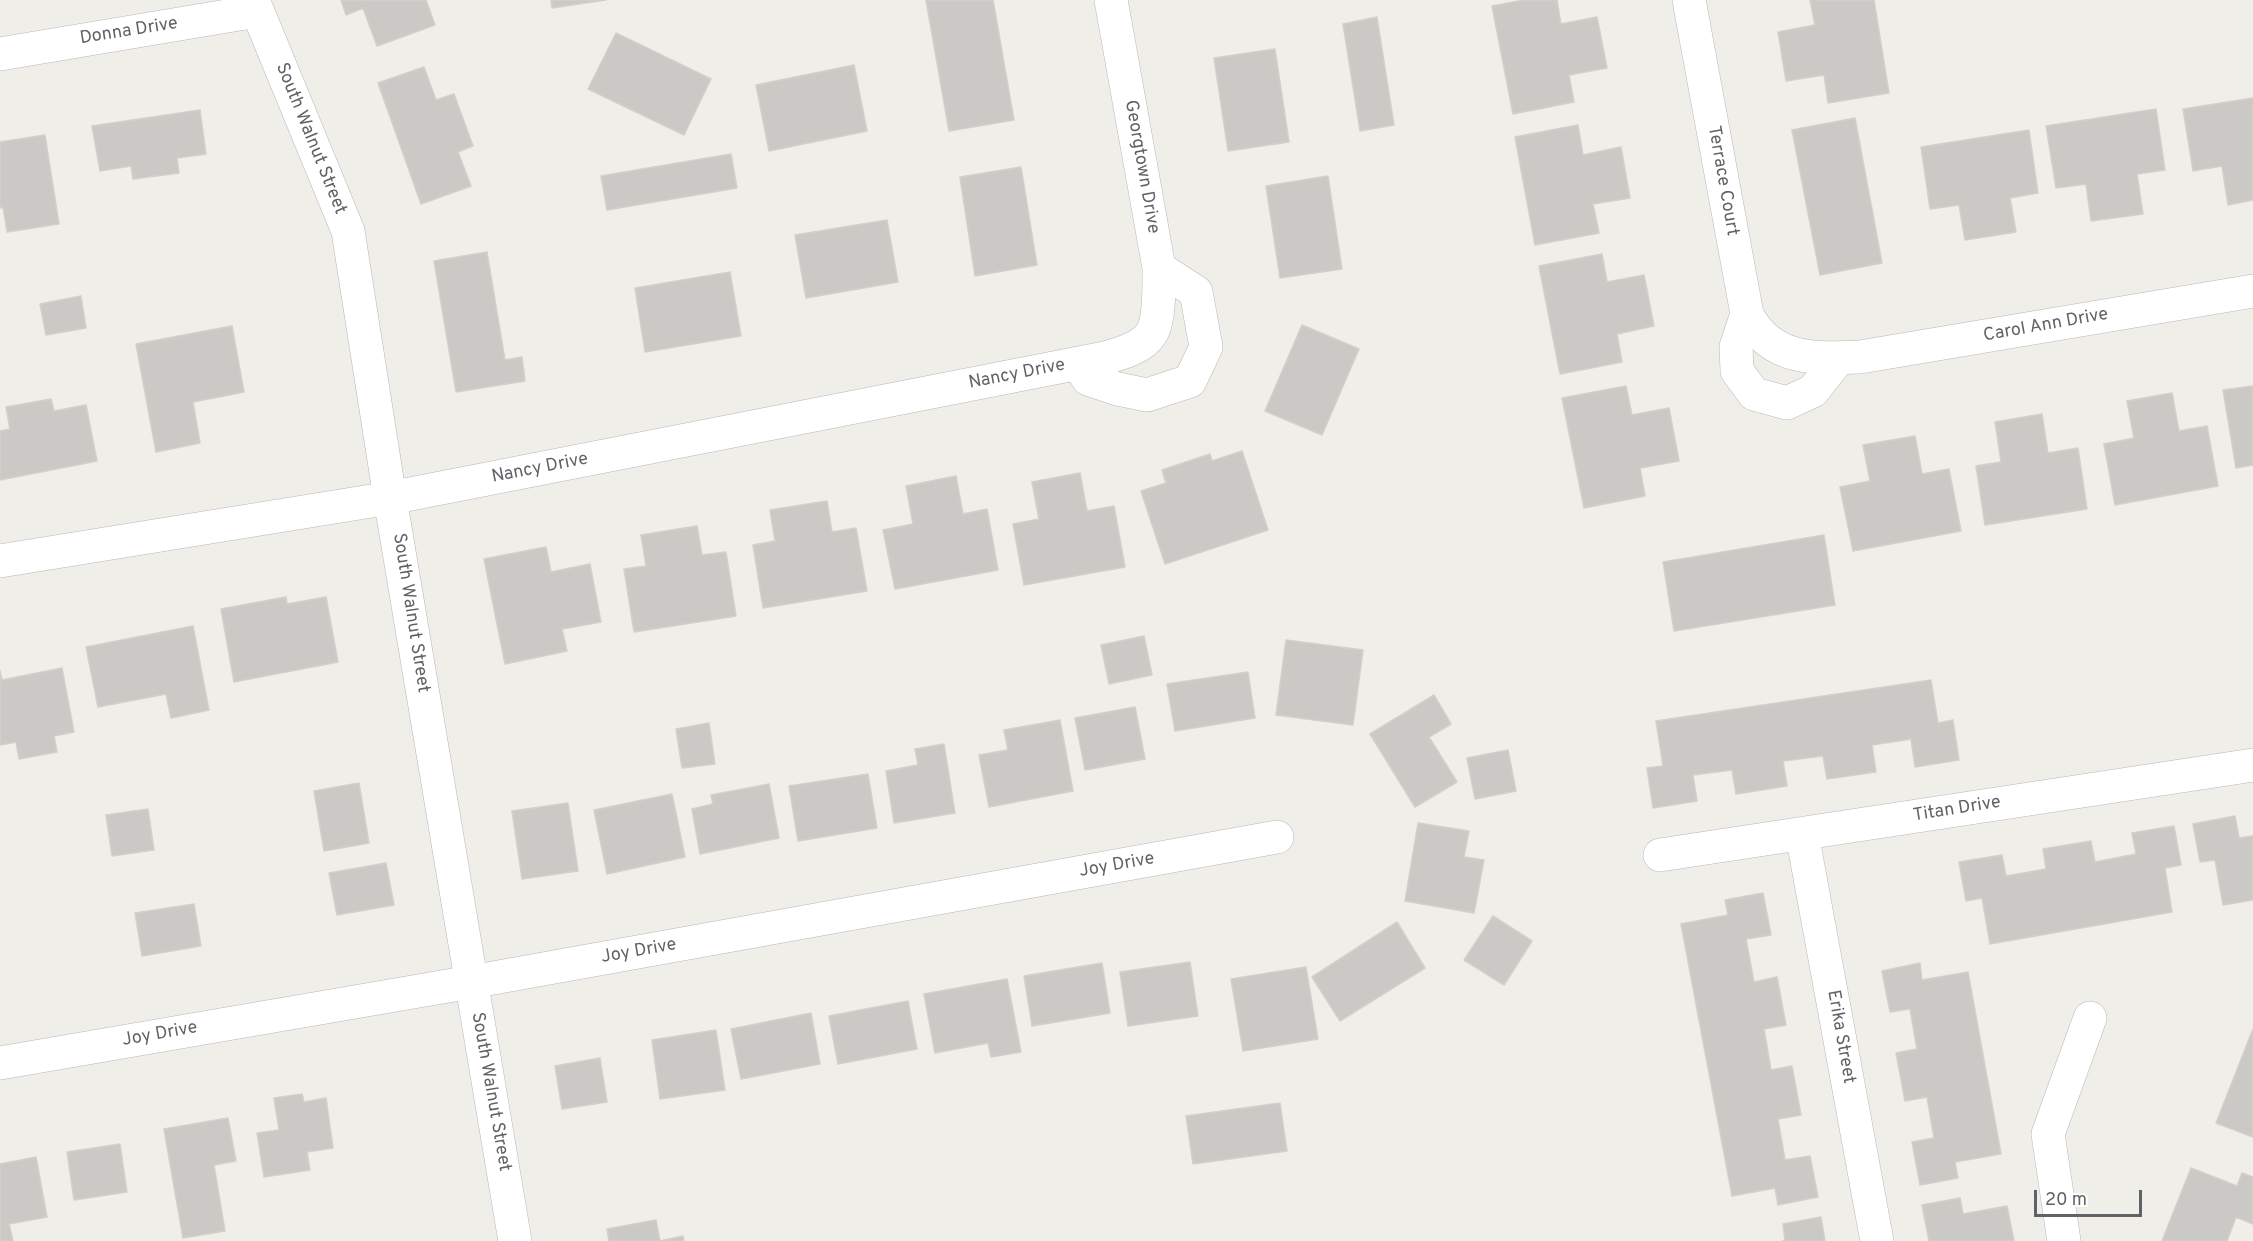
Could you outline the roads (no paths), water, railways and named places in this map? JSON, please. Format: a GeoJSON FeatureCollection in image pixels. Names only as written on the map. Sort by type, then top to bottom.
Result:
{"type":"FeatureCollection","features":[{"type":"Feature","properties":{"kind":"street","name":"Georgtown Drive"},"geometry":{"type":"LineString","coordinates":[[1111,0],[1159,268],[1159,303],[1151,334]]}},
{"type":"Feature","properties":{"kind":"street","name":"Terrace Court"},"geometry":{"type":"LineString","coordinates":[[1689,0],[1747,314],[1752,325],[1778,349]]}},
{"type":"Feature","properties":{"kind":"street","name":"Donna Drive"},"geometry":{"type":"LineString","coordinates":[[0,54],[255,6]]}},
{"type":"Feature","properties":{"kind":"street","name":"South Walnut Street"},"geometry":{"type":"LineString","coordinates":[[255,6],[348,231],[390,498],[515,1241]]}},
{"type":"Feature","properties":{"kind":"street","name":"Nancy Drive"},"geometry":{"type":"LineString","coordinates":[[1078,363],[1088,379],[1147,395],[1190,381],[1206,347],[1196,292],[1159,268]]}},
{"type":"Feature","properties":{"kind":"street","name":"Carol Ann Drive"},"geometry":{"type":"LineString","coordinates":[[1778,349],[1812,358],[1860,357],[2253,291]]}},
{"type":"Feature","properties":{"kind":"street"},"geometry":{"type":"LineString","coordinates":[[1747,314],[1736,347],[1737,370],[1754,394],[1787,403],[1813,391],[1839,358]]}},
{"type":"Feature","properties":{"kind":"street","name":"Nancy Drive"},"geometry":{"type":"LineString","coordinates":[[0,561],[390,498],[1078,363],[1129,351],[1151,334]]}},
{"type":"Feature","properties":{"kind":"street","name":"Titan Drive"},"geometry":{"type":"LineString","coordinates":[[1660,855],[2253,765]]}},
{"type":"Feature","properties":{"kind":"street","name":"Erika Street"},"geometry":{"type":"LineString","coordinates":[[1802,834],[1877,1241]]}},
{"type":"Feature","properties":{"kind":"street","name":"Joy Drive"},"geometry":{"type":"LineString","coordinates":[[0,1063],[471,982],[1277,837]]}},
{"type":"Feature","properties":{"kind":"street"},"geometry":{"type":"LineString","coordinates":[[2064,1241],[2048,1134],[2090,1018]]}}]}
